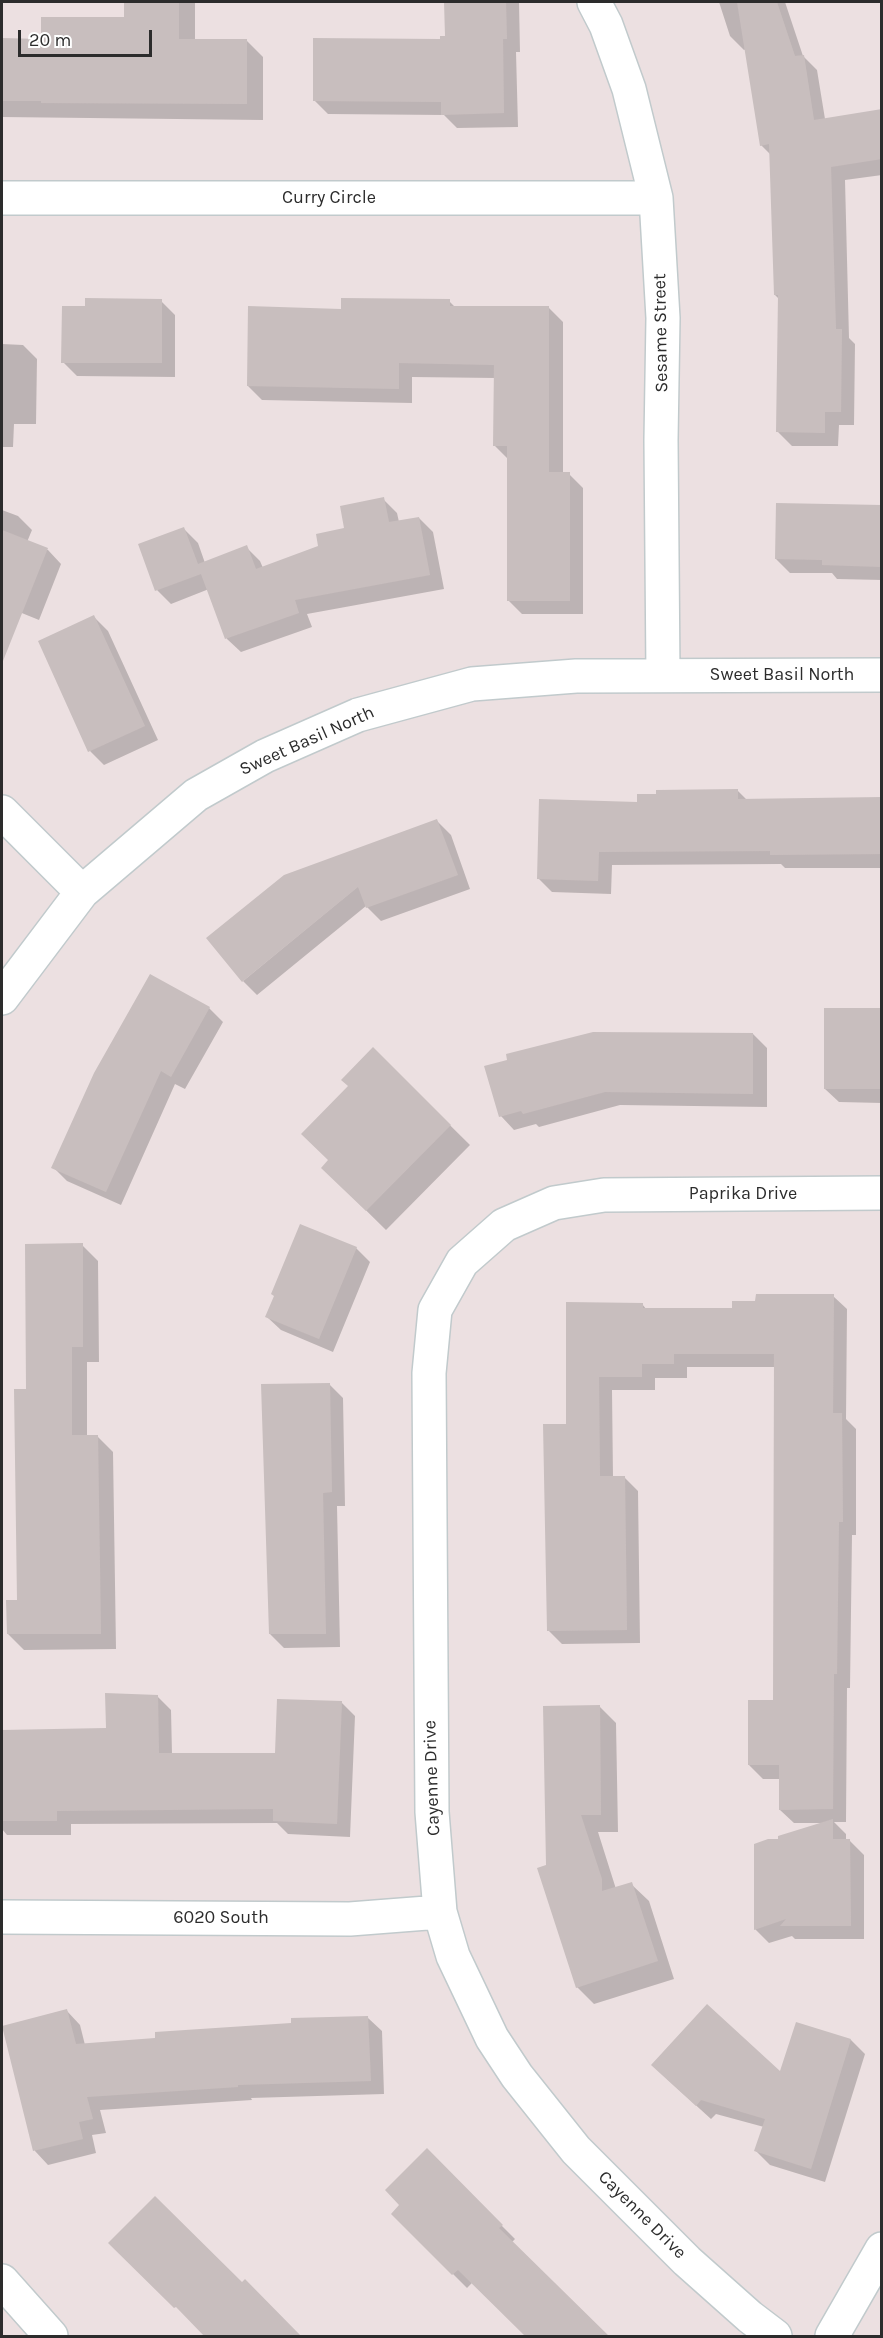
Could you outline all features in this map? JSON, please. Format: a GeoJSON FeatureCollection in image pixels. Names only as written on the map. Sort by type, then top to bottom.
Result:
{"type":"FeatureCollection","features":[{"type":"Feature","properties":{"kind":"street","name":"Sesame Street"},"geometry":{"type":"LineString","coordinates":[[594,2],[606,25],[629,89],[656,198],[663,318],[661,440],[663,675]]}},
{"type":"Feature","properties":{"kind":"street","name":"Curry Circle"},"geometry":{"type":"LineString","coordinates":[[2,198],[656,198]]}},
{"type":"Feature","properties":{"kind":"street","name":"Sweet Basil North"},"geometry":{"type":"LineString","coordinates":[[2,998],[82,892],[196,795],[265,756],[358,715],[472,684],[576,676],[882,675]]}},
{"type":"Feature","properties":{"kind":"street"},"geometry":{"type":"LineString","coordinates":[[2,812],[82,892]]}},
{"type":"Feature","properties":{"kind":"street","name":"Paprika Drive"},"geometry":{"type":"LineString","coordinates":[[604,1195],[882,1193]]}},
{"type":"Feature","properties":{"kind":"street","name":"Cayenne Drive"},"geometry":{"type":"LineString","coordinates":[[604,1195],[554,1203],[504,1224],[462,1262],[435,1310],[429,1373],[430,1707],[432,1812],[440,1912],[453,1956],[471,1998],[492,2038],[517,2076],[584,2158],[687,2261],[775,2337]]}},
{"type":"Feature","properties":{"kind":"street","name":"6020 South"},"geometry":{"type":"LineString","coordinates":[[2,1917],[350,1919],[440,1912]]}},
{"type":"Feature","properties":{"kind":"street"},"geometry":{"type":"LineString","coordinates":[[832,2337],[882,2249]]}},
{"type":"Feature","properties":{"kind":"street"},"geometry":{"type":"LineString","coordinates":[[2,2281],[51,2337]]}},
{"type":"Feature","properties":{"kind":"building"},"geometry":{"type":"Polygon","coordinates":[[[124,2],[179,2],[179,39],[247,39],[247,104],[2,101],[2,38],[41,39],[41,17],[124,17],[124,2]]]}},
{"type":"Feature","properties":{"kind":"building"},"geometry":{"type":"Polygon","coordinates":[[[444,2],[506,2],[507,39],[503,39],[504,113],[441,115],[441,102],[313,101],[313,38],[440,39],[440,36],[445,36],[444,2]]]}},
{"type":"Feature","properties":{"kind":"building"},"geometry":{"type":"Polygon","coordinates":[[[737,2],[777,2],[795,56],[804,55],[814,120],[882,109],[882,159],[831,167],[836,329],[842,329],[841,412],[825,412],[825,433],[776,432],[778,295],[774,295],[769,144],[760,146],[737,2]]]}},
{"type":"Feature","properties":{"kind":"building"},"geometry":{"type":"Polygon","coordinates":[[[85,298],[162,299],[162,363],[61,363],[62,306],[85,306],[85,298]]]}},
{"type":"Feature","properties":{"kind":"building"},"geometry":{"type":"Polygon","coordinates":[[[341,298],[450,299],[450,306],[549,306],[549,472],[570,472],[570,601],[507,601],[507,446],[493,446],[494,365],[399,363],[399,389],[247,386],[248,306],[341,309],[341,298]]]}},
{"type":"Feature","properties":{"kind":"building"},"geometry":{"type":"Polygon","coordinates":[[[384,497],[389,522],[419,517],[430,575],[295,600],[299,613],[225,639],[201,574],[155,591],[138,544],[184,527],[198,564],[247,545],[256,569],[318,546],[316,534],[344,528],[340,506],[384,497]]]}},
{"type":"Feature","properties":{"kind":"building"},"geometry":{"type":"Polygon","coordinates":[[[776,503],[882,505],[882,567],[822,565],[822,560],[775,559],[776,503]]]}},
{"type":"Feature","properties":{"kind":"building"},"geometry":{"type":"Polygon","coordinates":[[[2,530],[48,548],[3,661],[2,660],[2,530]]]}},
{"type":"Feature","properties":{"kind":"building"},"geometry":{"type":"Polygon","coordinates":[[[94,615],[145,726],[88,752],[38,641],[94,615]]]}},
{"type":"Feature","properties":{"kind":"building"},"geometry":{"type":"Polygon","coordinates":[[[738,789],[738,799],[882,797],[882,854],[770,855],[770,851],[599,852],[598,881],[537,879],[539,799],[637,802],[637,794],[656,794],[656,790],[738,789]]]}},
{"type":"Feature","properties":{"kind":"building"},"geometry":{"type":"Polygon","coordinates":[[[437,819],[458,875],[366,908],[358,887],[242,982],[206,938],[284,875],[437,819]]]}},
{"type":"Feature","properties":{"kind":"building"},"geometry":{"type":"Polygon","coordinates":[[[150,974],[210,1007],[171,1077],[161,1071],[106,1192],[51,1168],[94,1073],[150,974]]]}},
{"type":"Feature","properties":{"kind":"building"},"geometry":{"type":"Polygon","coordinates":[[[824,1008],[882,1008],[882,1089],[824,1089],[824,1008]]]}},
{"type":"Feature","properties":{"kind":"building"},"geometry":{"type":"Polygon","coordinates":[[[593,1032],[753,1033],[753,1094],[605,1092],[523,1114],[521,1111],[499,1117],[484,1066],[507,1060],[506,1054],[593,1032]]]}},
{"type":"Feature","properties":{"kind":"building"},"geometry":{"type":"Polygon","coordinates":[[[373,1047],[451,1125],[366,1211],[321,1168],[328,1160],[301,1134],[348,1086],[341,1080],[373,1047]]]}},
{"type":"Feature","properties":{"kind":"building"},"geometry":{"type":"Polygon","coordinates":[[[300,1224],[357,1247],[319,1339],[265,1317],[274,1296],[271,1294],[300,1224]]]}},
{"type":"Feature","properties":{"kind":"building"},"geometry":{"type":"Polygon","coordinates":[[[83,1243],[83,1347],[72,1347],[72,1435],[98,1435],[101,1634],[7,1634],[6,1600],[17,1600],[14,1389],[26,1389],[25,1244],[83,1243]]]}},
{"type":"Feature","properties":{"kind":"building"},"geometry":{"type":"Polygon","coordinates":[[[756,1294],[834,1294],[833,1413],[842,1413],[843,1522],[839,1522],[837,1674],[834,1674],[833,1809],[779,1810],[779,1765],[748,1765],[748,1700],[773,1700],[774,1354],[674,1354],[674,1364],[642,1364],[642,1377],[599,1377],[600,1476],[625,1476],[627,1630],[547,1631],[543,1424],[566,1424],[566,1302],[643,1303],[643,1308],[732,1308],[732,1301],[755,1301],[756,1294]]]}},
{"type":"Feature","properties":{"kind":"building"},"geometry":{"type":"Polygon","coordinates":[[[330,1383],[332,1492],[323,1493],[326,1634],[269,1634],[261,1384],[330,1383]]]}},
{"type":"Feature","properties":{"kind":"building"},"geometry":{"type":"Polygon","coordinates":[[[105,1693],[158,1695],[159,1753],[275,1753],[277,1699],[342,1701],[337,1824],[273,1821],[273,1809],[57,1811],[57,1821],[2,1821],[2,1730],[106,1728],[105,1693]]]}},
{"type":"Feature","properties":{"kind":"building"},"geometry":{"type":"Polygon","coordinates":[[[600,1705],[601,1815],[581,1815],[602,1879],[602,1891],[632,1882],[658,1961],[576,1988],[537,1868],[546,1865],[543,1706],[600,1705]]]}},
{"type":"Feature","properties":{"kind":"building"},"geometry":{"type":"Polygon","coordinates":[[[833,1819],[833,1839],[850,1839],[851,1926],[780,1926],[786,1919],[754,1930],[754,1844],[768,1839],[778,1839],[778,1836],[833,1819]]]}},
{"type":"Feature","properties":{"kind":"building"},"geometry":{"type":"Polygon","coordinates":[[[707,2004],[780,2071],[796,2022],[851,2039],[811,2169],[754,2151],[765,2119],[701,2100],[696,2106],[651,2065],[707,2004]]]}},
{"type":"Feature","properties":{"kind":"building"},"geometry":{"type":"Polygon","coordinates":[[[67,2009],[76,2044],[155,2038],[155,2032],[291,2023],[291,2018],[368,2016],[371,2081],[238,2085],[238,2087],[87,2097],[93,2119],[79,2122],[83,2139],[33,2151],[2,2026],[67,2009]]]}},
{"type":"Feature","properties":{"kind":"building"},"geometry":{"type":"Polygon","coordinates":[[[427,2148],[503,2225],[499,2228],[610,2337],[526,2337],[458,2270],[452,2275],[391,2214],[399,2205],[385,2190],[427,2148]]]}},
{"type":"Feature","properties":{"kind":"building"},"geometry":{"type":"Polygon","coordinates":[[[155,2196],[242,2282],[245,2279],[302,2337],[205,2337],[176,2307],[174,2308],[108,2243],[155,2196]]]}}]}
